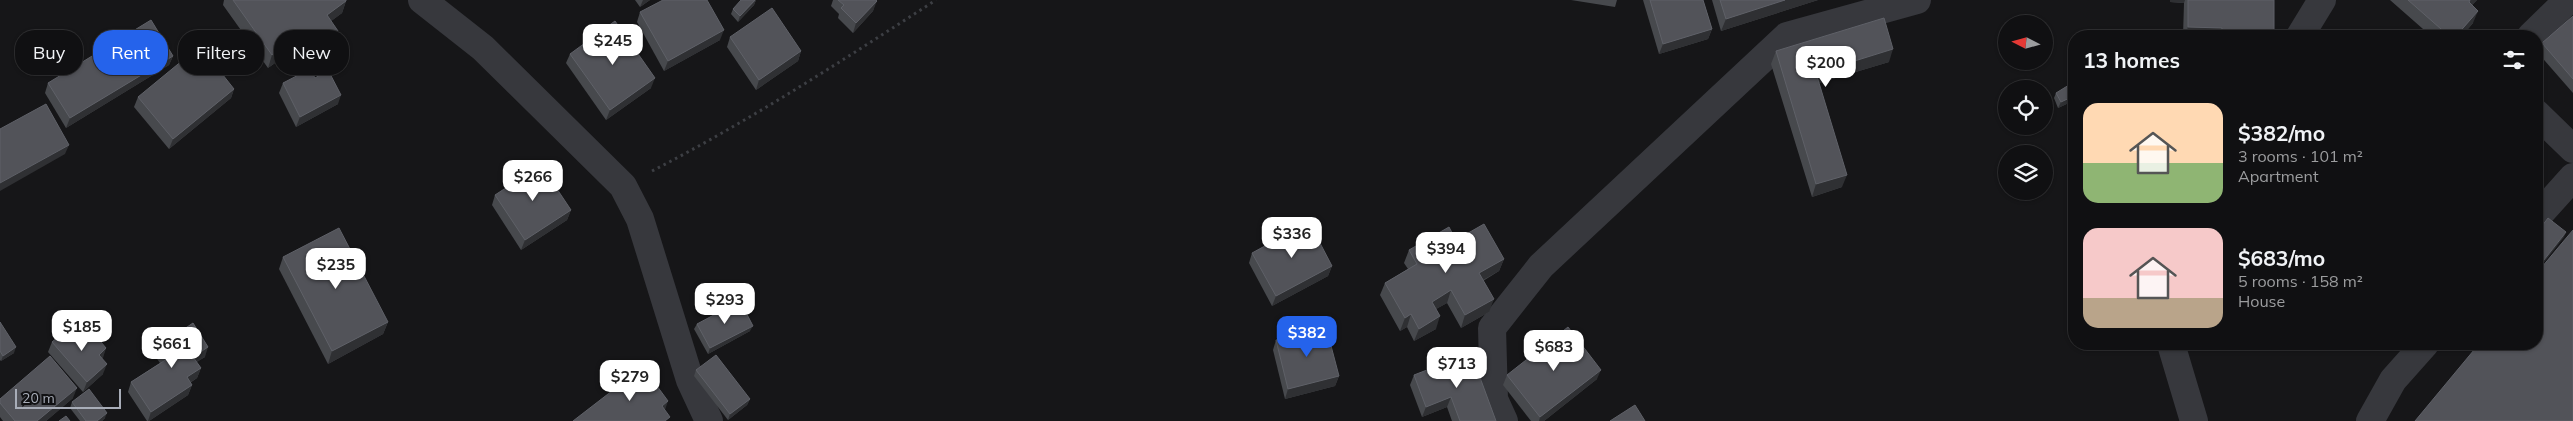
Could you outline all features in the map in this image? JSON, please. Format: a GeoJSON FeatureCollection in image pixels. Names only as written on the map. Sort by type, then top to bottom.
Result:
{"type":"FeatureCollection","features":[{"type":"Feature","properties":{"kind":"street"},"geometry":{"type":"LineString","coordinates":[[422,0],[483,48],[623,186],[640,219],[690,380],[709,421]]}},
{"type":"Feature","properties":{"kind":"street"},"geometry":{"type":"LineString","coordinates":[[1504,421],[1494,399],[1492,328],[1541,266],[1787,36],[1917,0]]}},
{"type":"Feature","properties":{"kind":"street"},"geometry":{"type":"LineString","coordinates":[[2304,30],[2322,0]]}},
{"type":"Feature","properties":{"kind":"street"},"geometry":{"type":"LineString","coordinates":[[2537,30],[2568,0]]}},
{"type":"Feature","properties":{"kind":"street"},"geometry":{"type":"LineString","coordinates":[[2543,120],[2573,149]]}},
{"type":"Feature","properties":{"kind":"street"},"geometry":{"type":"LineString","coordinates":[[2543,210],[2573,177]]}},
{"type":"Feature","properties":{"kind":"street"},"geometry":{"type":"LineString","coordinates":[[2173,350],[2194,421]]}},
{"type":"Feature","properties":{"kind":"street"},"geometry":{"type":"LineString","coordinates":[[2370,421],[2393,380],[2420,350]]}},
{"type":"Feature","properties":{"kind":"path"},"geometry":{"type":"LineString","coordinates":[[623,186],[710,141],[815,78],[936,0]]}},
{"type":"Feature","properties":{"kind":"building"},"geometry":{"type":"Polygon","coordinates":[[[233,0],[346,0],[327,15],[337,30],[274,30],[274,54],[272,55],[264,44],[264,30],[254,30],[233,0]]]}},
{"type":"Feature","properties":{"kind":"building"},"geometry":{"type":"Polygon","coordinates":[[[663,0],[707,0],[724,30],[668,61],[640,12],[663,0]]]}},
{"type":"Feature","properties":{"kind":"building"},"geometry":{"type":"Polygon","coordinates":[[[741,0],[755,0],[740,16],[733,9],[741,0]]]}},
{"type":"Feature","properties":{"kind":"building"},"geometry":{"type":"Polygon","coordinates":[[[838,0],[877,1],[856,23],[841,8],[844,5],[838,0]]]}},
{"type":"Feature","properties":{"kind":"building"},"geometry":{"type":"Polygon","coordinates":[[[1650,0],[1703,0],[1712,29],[1663,44],[1650,0]]]}},
{"type":"Feature","properties":{"kind":"building"},"geometry":{"type":"Polygon","coordinates":[[[1720,0],[1785,0],[1726,19],[1720,0]]]}},
{"type":"Feature","properties":{"kind":"building"},"geometry":{"type":"Polygon","coordinates":[[[2188,0],[2274,0],[2274,30],[2222,30],[2222,28],[2188,27],[2188,0]]]}},
{"type":"Feature","properties":{"kind":"building"},"geometry":{"type":"Polygon","coordinates":[[[2408,0],[2470,0],[2469,2],[2478,11],[2461,30],[2442,30],[2408,0]]]}},
{"type":"Feature","properties":{"kind":"building"},"geometry":{"type":"Polygon","coordinates":[[[772,8],[801,51],[759,80],[730,37],[772,8]]]}},
{"type":"Feature","properties":{"kind":"building"},"geometry":{"type":"Polygon","coordinates":[[[2573,16],[2573,79],[2543,44],[2573,16]]]}},
{"type":"Feature","properties":{"kind":"building"},"geometry":{"type":"Polygon","coordinates":[[[1884,18],[1893,49],[1816,73],[1847,175],[1816,184],[1776,51],[1884,18]]]}},
{"type":"Feature","properties":{"kind":"building"},"geometry":{"type":"Polygon","coordinates":[[[151,20],[157,30],[135,30],[151,20]]]}},
{"type":"Feature","properties":{"kind":"building"},"geometry":{"type":"Polygon","coordinates":[[[615,21],[655,78],[610,110],[570,54],[615,21]]]}},
{"type":"Feature","properties":{"kind":"building"},"geometry":{"type":"Polygon","coordinates":[[[168,48],[173,56],[168,59],[168,48]]]}},
{"type":"Feature","properties":{"kind":"building"},"geometry":{"type":"Polygon","coordinates":[[[93,55],[93,75],[141,75],[70,118],[48,83],[61,75],[83,75],[83,62],[93,55]]]}},
{"type":"Feature","properties":{"kind":"building"},"geometry":{"type":"Polygon","coordinates":[[[178,64],[178,75],[223,75],[234,89],[173,139],[138,97],[165,75],[168,75],[168,72],[178,64]]]}},
{"type":"Feature","properties":{"kind":"building"},"geometry":{"type":"Polygon","coordinates":[[[298,75],[313,75],[315,78],[320,75],[331,75],[341,95],[300,117],[283,83],[298,75]]]}},
{"type":"Feature","properties":{"kind":"building"},"geometry":{"type":"Polygon","coordinates":[[[2068,86],[2068,99],[2061,102],[2056,93],[2068,86]]]}},
{"type":"Feature","properties":{"kind":"building"},"geometry":{"type":"Polygon","coordinates":[[[46,104],[69,145],[0,183],[0,129],[46,104]]]}},
{"type":"Feature","properties":{"kind":"building"},"geometry":{"type":"Polygon","coordinates":[[[541,165],[571,210],[525,240],[495,195],[541,165]]]}},
{"type":"Feature","properties":{"kind":"building"},"geometry":{"type":"Polygon","coordinates":[[[2548,218],[2566,232],[2543,261],[2543,225],[2548,218]]]}},
{"type":"Feature","properties":{"kind":"building"},"geometry":{"type":"Polygon","coordinates":[[[1309,222],[1332,266],[1276,296],[1252,253],[1309,222]]]}},
{"type":"Feature","properties":{"kind":"building"},"geometry":{"type":"Polygon","coordinates":[[[1484,224],[1504,259],[1479,273],[1494,299],[1465,315],[1451,290],[1432,302],[1440,316],[1419,329],[1411,314],[1405,318],[1385,283],[1417,264],[1409,250],[1449,227],[1456,240],[1484,224]]]}},
{"type":"Feature","properties":{"kind":"building"},"geometry":{"type":"Polygon","coordinates":[[[339,228],[388,322],[332,351],[283,257],[339,228]]]}},
{"type":"Feature","properties":{"kind":"building"},"geometry":{"type":"Polygon","coordinates":[[[2573,230],[2573,421],[2415,421],[2474,350],[2543,350],[2543,266],[2573,230]]]}},
{"type":"Feature","properties":{"kind":"building"},"geometry":{"type":"Polygon","coordinates":[[[740,301],[753,326],[710,348],[697,324],[740,301]]]}},
{"type":"Feature","properties":{"kind":"building"},"geometry":{"type":"Polygon","coordinates":[[[0,322],[16,347],[3,356],[0,351],[0,322]]]}},
{"type":"Feature","properties":{"kind":"building"},"geometry":{"type":"Polygon","coordinates":[[[193,323],[208,347],[193,357],[201,368],[187,377],[192,385],[151,412],[131,382],[167,359],[159,346],[193,323]]]}},
{"type":"Feature","properties":{"kind":"building"},"geometry":{"type":"Polygon","coordinates":[[[71,325],[81,338],[91,330],[106,348],[99,355],[107,364],[87,382],[52,342],[71,325]]]}},
{"type":"Feature","properties":{"kind":"building"},"geometry":{"type":"Polygon","coordinates":[[[1326,327],[1339,376],[1288,389],[1276,340],[1326,327]]]}},
{"type":"Feature","properties":{"kind":"building"},"geometry":{"type":"Polygon","coordinates":[[[1568,327],[1601,370],[1540,417],[1507,375],[1568,327]]]}},
{"type":"Feature","properties":{"kind":"building"},"geometry":{"type":"Polygon","coordinates":[[[1471,353],[1496,421],[1460,421],[1451,397],[1426,407],[1414,375],[1471,353]]]}},
{"type":"Feature","properties":{"kind":"building"},"geometry":{"type":"Polygon","coordinates":[[[716,355],[750,399],[730,414],[696,370],[716,355]]]}},
{"type":"Feature","properties":{"kind":"building"},"geometry":{"type":"Polygon","coordinates":[[[50,356],[77,388],[37,421],[15,421],[0,403],[0,399],[50,356]]]}},
{"type":"Feature","properties":{"kind":"building"},"geometry":{"type":"Polygon","coordinates":[[[643,367],[668,401],[662,406],[670,417],[665,421],[573,421],[643,367]]]}},
{"type":"Feature","properties":{"kind":"building"},"geometry":{"type":"Polygon","coordinates":[[[89,389],[107,413],[97,421],[86,421],[72,402],[89,389]]]}},
{"type":"Feature","properties":{"kind":"building"},"geometry":{"type":"Polygon","coordinates":[[[1635,405],[1645,421],[1610,421],[1635,405]]]}},
{"type":"Feature","properties":{"kind":"building"},"geometry":{"type":"Polygon","coordinates":[[[66,416],[70,421],[59,421],[66,416]]]}}]}
